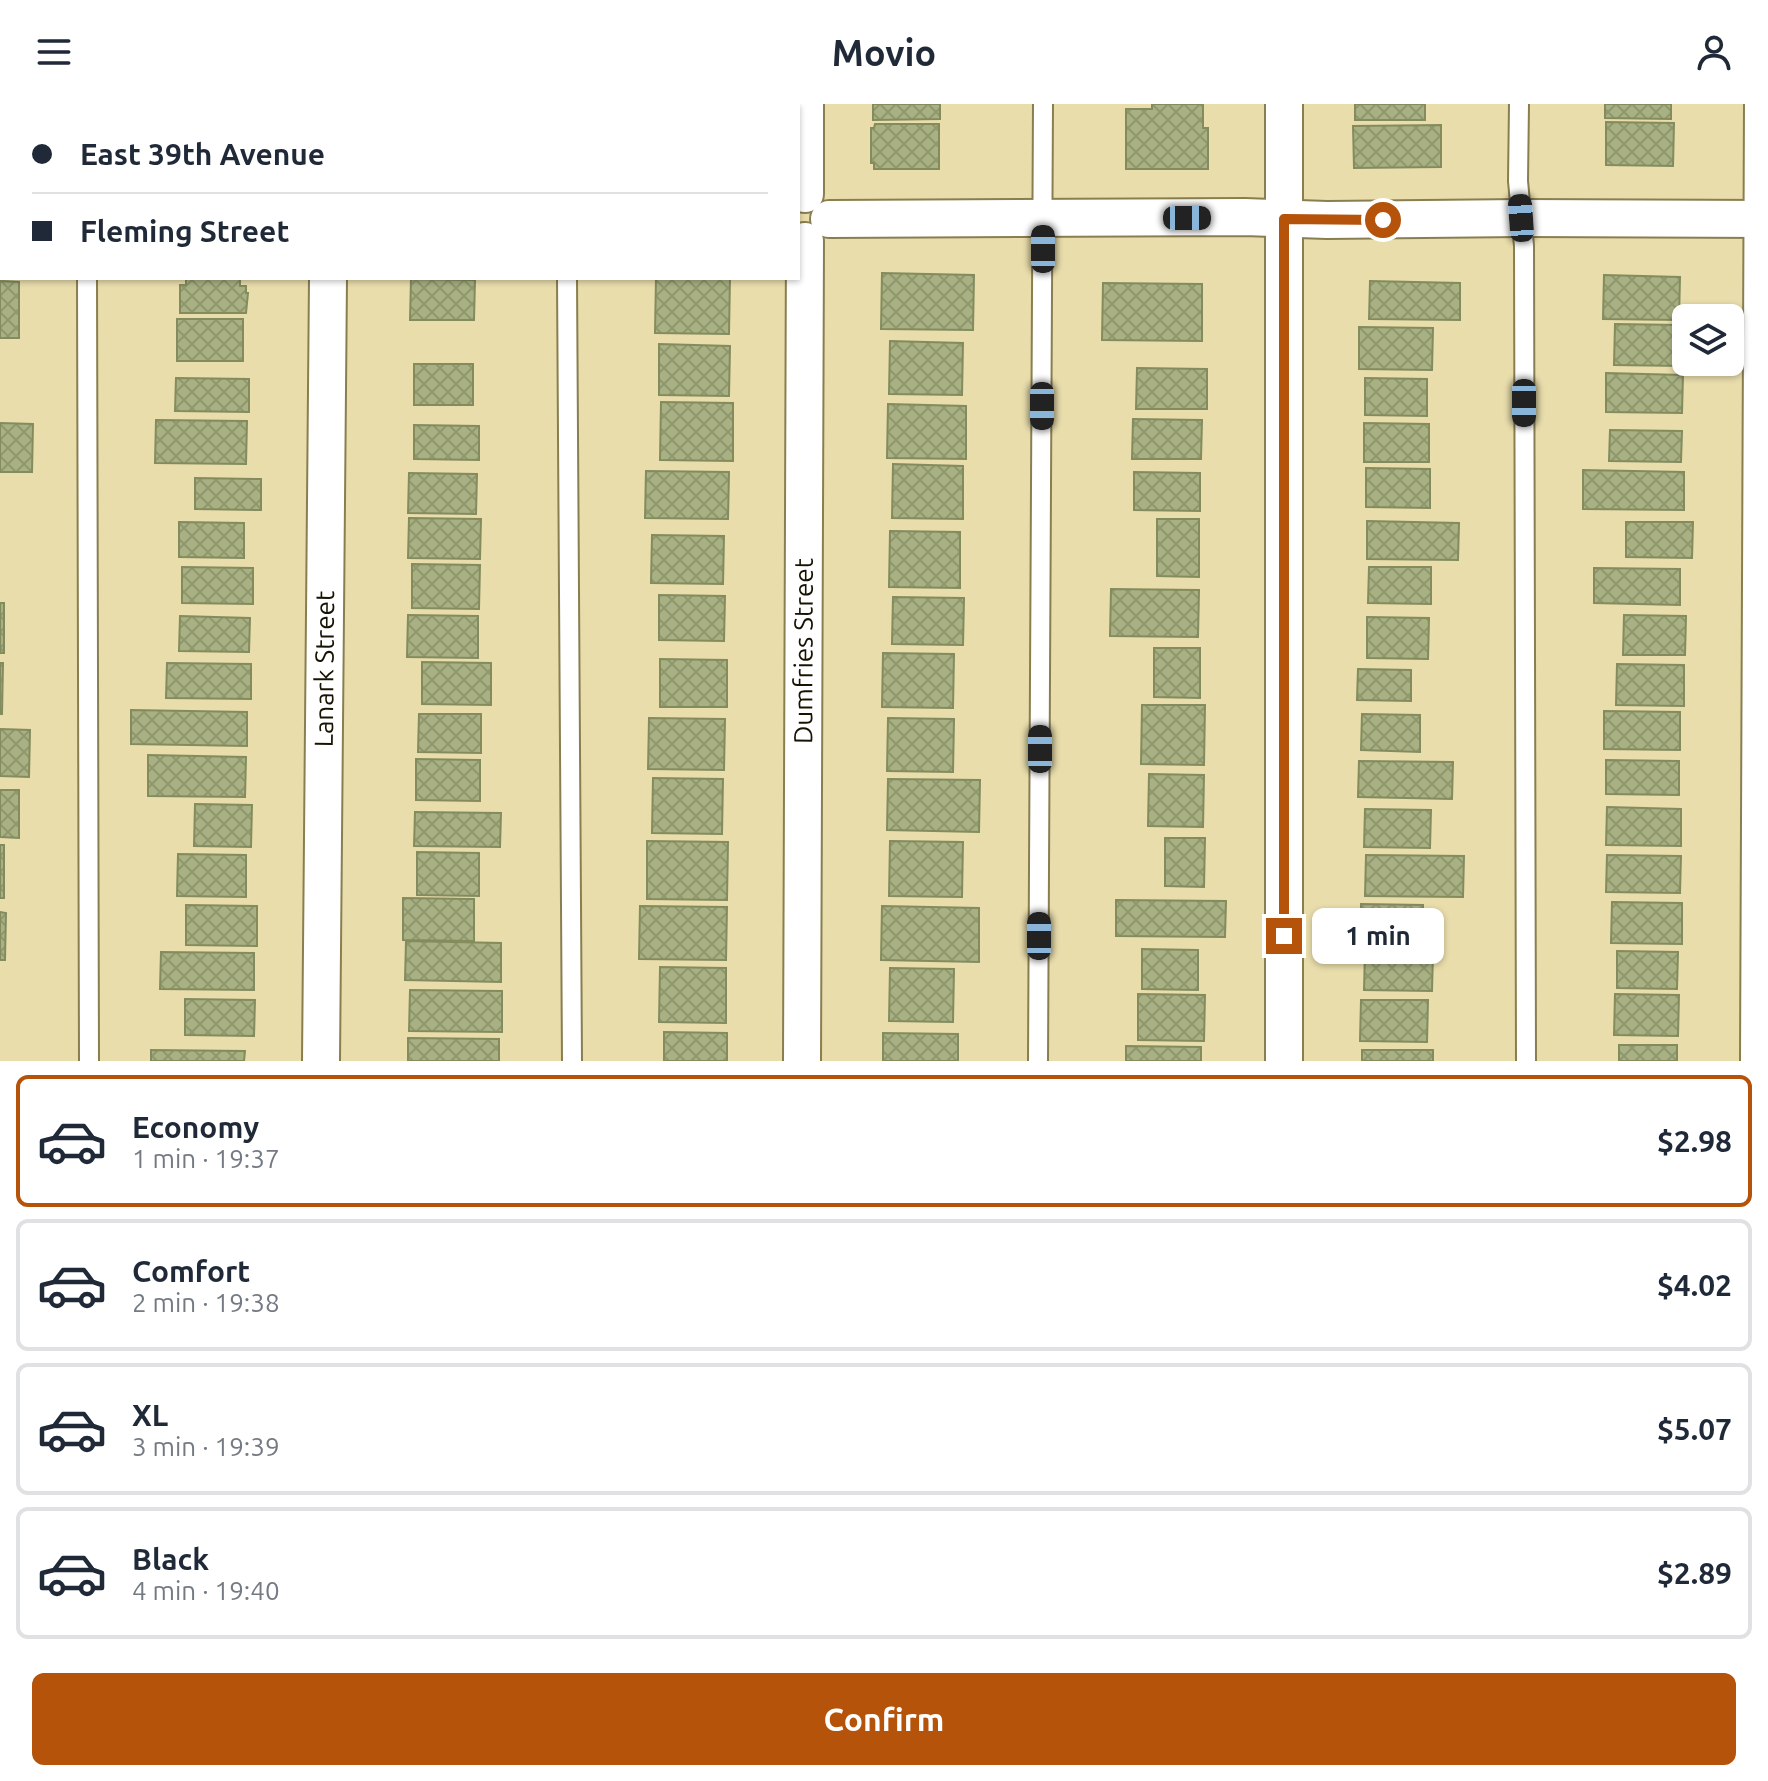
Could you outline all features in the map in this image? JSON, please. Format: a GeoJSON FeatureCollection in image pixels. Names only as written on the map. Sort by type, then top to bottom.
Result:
{"type":"FeatureCollection","features":[{"type":"Feature","properties":{"kind":"street","name":"Dumfries Street"},"geometry":{"type":"LineString","coordinates":[[802,1061],[805,104]]}},
{"type":"Feature","properties":{"kind":"street"},"geometry":{"type":"LineString","coordinates":[[1284,104],[1284,1061]]}},
{"type":"Feature","properties":{"kind":"street"},"geometry":{"type":"LineString","coordinates":[[1759,1061],[1765,219],[1763,104]]}},
{"type":"Feature","properties":{"kind":"street"},"geometry":{"type":"LineString","coordinates":[[807,218],[1765,219]]}},
{"type":"Feature","properties":{"kind":"street","name":"Lanark Street"},"geometry":{"type":"LineString","coordinates":[[321,1061],[328,280]]}},
{"type":"Feature","properties":{"kind":"lane"},"geometry":{"type":"LineString","coordinates":[[1038,1061],[1043,104]]}},
{"type":"Feature","properties":{"kind":"lane"},"geometry":{"type":"LineString","coordinates":[[1519,104],[1518,181],[1524,246],[1526,1061]]}},
{"type":"Feature","properties":{"kind":"lane"},"geometry":{"type":"LineString","coordinates":[[87,280],[89,1061]]}},
{"type":"Feature","properties":{"kind":"lane"},"geometry":{"type":"LineString","coordinates":[[567,280],[572,1061]]}},
{"type":"Feature","properties":{"kind":"building"},"geometry":{"type":"Polygon","coordinates":[[[873,104],[940,104],[940,119],[873,120],[873,104]]]}},
{"type":"Feature","properties":{"kind":"building"},"geometry":{"type":"Polygon","coordinates":[[[1152,104],[1203,104],[1203,128],[1208,128],[1208,169],[1126,169],[1126,109],[1152,109],[1152,104]]]}},
{"type":"Feature","properties":{"kind":"building"},"geometry":{"type":"Polygon","coordinates":[[[1355,104],[1425,104],[1425,120],[1355,120],[1355,104]]]}},
{"type":"Feature","properties":{"kind":"building"},"geometry":{"type":"Polygon","coordinates":[[[1605,104],[1671,104],[1671,119],[1605,118],[1605,104]]]}},
{"type":"Feature","properties":{"kind":"building"},"geometry":{"type":"Polygon","coordinates":[[[1606,122],[1674,123],[1673,166],[1606,165],[1606,122]]]}},
{"type":"Feature","properties":{"kind":"building"},"geometry":{"type":"Polygon","coordinates":[[[875,124],[939,124],[939,169],[874,169],[874,163],[871,163],[871,128],[875,124]]]}},
{"type":"Feature","properties":{"kind":"building"},"geometry":{"type":"Polygon","coordinates":[[[1441,125],[1441,167],[1354,168],[1353,126],[1441,125]]]}},
{"type":"Feature","properties":{"kind":"building"},"geometry":{"type":"Polygon","coordinates":[[[882,273],[974,275],[973,330],[881,329],[882,273]]]}},
{"type":"Feature","properties":{"kind":"building"},"geometry":{"type":"Polygon","coordinates":[[[1604,275],[1680,277],[1679,304],[1672,304],[1672,320],[1603,319],[1604,275]]]}},
{"type":"Feature","properties":{"kind":"building"},"geometry":{"type":"Polygon","coordinates":[[[186,280],[240,280],[240,286],[246,286],[248,293],[246,313],[180,313],[180,285],[186,285],[186,280]]]}},
{"type":"Feature","properties":{"kind":"building"},"geometry":{"type":"Polygon","coordinates":[[[411,280],[475,280],[474,320],[410,320],[411,280]]]}},
{"type":"Feature","properties":{"kind":"building"},"geometry":{"type":"Polygon","coordinates":[[[656,280],[730,280],[729,334],[655,333],[656,280]]]}},
{"type":"Feature","properties":{"kind":"building"},"geometry":{"type":"Polygon","coordinates":[[[0,281],[19,282],[19,338],[0,338],[0,281]]]}},
{"type":"Feature","properties":{"kind":"building"},"geometry":{"type":"Polygon","coordinates":[[[1370,281],[1460,283],[1460,320],[1369,319],[1370,281]]]}},
{"type":"Feature","properties":{"kind":"building"},"geometry":{"type":"Polygon","coordinates":[[[1103,283],[1202,284],[1202,341],[1102,340],[1103,283]]]}},
{"type":"Feature","properties":{"kind":"building"},"geometry":{"type":"Polygon","coordinates":[[[177,319],[243,319],[243,361],[177,361],[177,319]]]}},
{"type":"Feature","properties":{"kind":"building"},"geometry":{"type":"Polygon","coordinates":[[[1615,324],[1672,325],[1672,366],[1614,365],[1615,324]]]}},
{"type":"Feature","properties":{"kind":"building"},"geometry":{"type":"Polygon","coordinates":[[[1359,327],[1433,328],[1432,370],[1359,369],[1359,327]]]}},
{"type":"Feature","properties":{"kind":"building"},"geometry":{"type":"Polygon","coordinates":[[[890,341],[963,343],[962,395],[889,394],[890,341]]]}},
{"type":"Feature","properties":{"kind":"building"},"geometry":{"type":"Polygon","coordinates":[[[659,344],[730,346],[729,396],[659,395],[659,344]]]}},
{"type":"Feature","properties":{"kind":"building"},"geometry":{"type":"Polygon","coordinates":[[[414,364],[473,364],[473,405],[414,405],[414,364]]]}},
{"type":"Feature","properties":{"kind":"building"},"geometry":{"type":"Polygon","coordinates":[[[1137,368],[1207,369],[1207,409],[1136,409],[1137,368]]]}},
{"type":"Feature","properties":{"kind":"building"},"geometry":{"type":"Polygon","coordinates":[[[1606,373],[1683,376],[1682,413],[1606,412],[1606,373]]]}},
{"type":"Feature","properties":{"kind":"building"},"geometry":{"type":"Polygon","coordinates":[[[176,378],[249,379],[249,412],[175,411],[176,378]]]}},
{"type":"Feature","properties":{"kind":"building"},"geometry":{"type":"Polygon","coordinates":[[[1365,378],[1427,379],[1427,416],[1365,415],[1365,378]]]}},
{"type":"Feature","properties":{"kind":"building"},"geometry":{"type":"Polygon","coordinates":[[[661,402],[733,403],[733,461],[660,460],[661,402]]]}},
{"type":"Feature","properties":{"kind":"building"},"geometry":{"type":"Polygon","coordinates":[[[888,404],[966,406],[966,459],[887,458],[888,404]]]}},
{"type":"Feature","properties":{"kind":"building"},"geometry":{"type":"Polygon","coordinates":[[[1133,419],[1202,420],[1201,459],[1132,459],[1133,419]]]}},
{"type":"Feature","properties":{"kind":"building"},"geometry":{"type":"Polygon","coordinates":[[[156,420],[247,421],[246,464],[155,463],[156,420]]]}},
{"type":"Feature","properties":{"kind":"building"},"geometry":{"type":"Polygon","coordinates":[[[0,423],[33,424],[32,472],[0,472],[0,423]]]}},
{"type":"Feature","properties":{"kind":"building"},"geometry":{"type":"Polygon","coordinates":[[[1364,423],[1429,424],[1429,462],[1364,462],[1364,423]]]}},
{"type":"Feature","properties":{"kind":"building"},"geometry":{"type":"Polygon","coordinates":[[[414,425],[479,426],[479,460],[414,459],[414,425]]]}},
{"type":"Feature","properties":{"kind":"building"},"geometry":{"type":"Polygon","coordinates":[[[1610,430],[1682,431],[1681,462],[1609,461],[1610,430]]]}},
{"type":"Feature","properties":{"kind":"building"},"geometry":{"type":"Polygon","coordinates":[[[893,464],[963,466],[963,519],[892,518],[893,464]]]}},
{"type":"Feature","properties":{"kind":"building"},"geometry":{"type":"Polygon","coordinates":[[[1366,468],[1430,469],[1430,508],[1366,507],[1366,468]]]}},
{"type":"Feature","properties":{"kind":"building"},"geometry":{"type":"Polygon","coordinates":[[[1583,470],[1684,472],[1684,510],[1583,509],[1583,470]]]}},
{"type":"Feature","properties":{"kind":"building"},"geometry":{"type":"Polygon","coordinates":[[[646,471],[729,472],[728,519],[645,518],[646,471]]]}},
{"type":"Feature","properties":{"kind":"building"},"geometry":{"type":"Polygon","coordinates":[[[1134,472],[1200,473],[1200,511],[1134,510],[1134,472]]]}},
{"type":"Feature","properties":{"kind":"building"},"geometry":{"type":"Polygon","coordinates":[[[409,473],[477,474],[476,514],[408,513],[409,473]]]}},
{"type":"Feature","properties":{"kind":"building"},"geometry":{"type":"Polygon","coordinates":[[[195,478],[261,479],[261,510],[195,509],[195,478]]]}},
{"type":"Feature","properties":{"kind":"building"},"geometry":{"type":"Polygon","coordinates":[[[409,518],[481,519],[480,559],[408,558],[409,518]]]}},
{"type":"Feature","properties":{"kind":"building"},"geometry":{"type":"Polygon","coordinates":[[[1157,519],[1199,519],[1199,577],[1157,576],[1157,519]]]}},
{"type":"Feature","properties":{"kind":"building"},"geometry":{"type":"Polygon","coordinates":[[[1367,521],[1459,523],[1458,560],[1367,559],[1367,521]]]}},
{"type":"Feature","properties":{"kind":"building"},"geometry":{"type":"Polygon","coordinates":[[[179,522],[244,523],[244,558],[179,557],[179,522]]]}},
{"type":"Feature","properties":{"kind":"building"},"geometry":{"type":"Polygon","coordinates":[[[1626,522],[1693,522],[1692,558],[1626,557],[1626,522]]]}},
{"type":"Feature","properties":{"kind":"building"},"geometry":{"type":"Polygon","coordinates":[[[890,531],[960,532],[960,588],[889,587],[890,531]]]}},
{"type":"Feature","properties":{"kind":"building"},"geometry":{"type":"Polygon","coordinates":[[[652,535],[724,536],[723,584],[651,583],[652,535]]]}},
{"type":"Feature","properties":{"kind":"building"},"geometry":{"type":"Polygon","coordinates":[[[412,564],[480,565],[479,609],[412,608],[412,564]]]}},
{"type":"Feature","properties":{"kind":"building"},"geometry":{"type":"Polygon","coordinates":[[[182,567],[253,568],[253,604],[182,603],[182,567]]]}},
{"type":"Feature","properties":{"kind":"building"},"geometry":{"type":"Polygon","coordinates":[[[1369,567],[1431,567],[1431,604],[1368,603],[1369,567]]]}},
{"type":"Feature","properties":{"kind":"building"},"geometry":{"type":"Polygon","coordinates":[[[1594,568],[1680,569],[1680,605],[1594,603],[1594,568]]]}},
{"type":"Feature","properties":{"kind":"building"},"geometry":{"type":"Polygon","coordinates":[[[1111,589],[1199,590],[1198,637],[1110,636],[1111,589]]]}},
{"type":"Feature","properties":{"kind":"building"},"geometry":{"type":"Polygon","coordinates":[[[659,595],[725,596],[724,641],[659,640],[659,595]]]}},
{"type":"Feature","properties":{"kind":"building"},"geometry":{"type":"Polygon","coordinates":[[[893,597],[964,598],[963,645],[892,644],[893,597]]]}},
{"type":"Feature","properties":{"kind":"building"},"geometry":{"type":"Polygon","coordinates":[[[0,603],[4,603],[4,653],[0,653],[0,603]]]}},
{"type":"Feature","properties":{"kind":"building"},"geometry":{"type":"Polygon","coordinates":[[[408,615],[478,616],[478,658],[407,657],[408,615]]]}},
{"type":"Feature","properties":{"kind":"building"},"geometry":{"type":"Polygon","coordinates":[[[1624,615],[1686,616],[1685,655],[1623,655],[1624,615]]]}},
{"type":"Feature","properties":{"kind":"building"},"geometry":{"type":"Polygon","coordinates":[[[180,616],[250,618],[249,652],[179,651],[180,616]]]}},
{"type":"Feature","properties":{"kind":"building"},"geometry":{"type":"Polygon","coordinates":[[[1367,617],[1429,618],[1428,659],[1367,658],[1367,617]]]}},
{"type":"Feature","properties":{"kind":"building"},"geometry":{"type":"Polygon","coordinates":[[[1154,648],[1200,648],[1200,698],[1154,697],[1154,648]]]}},
{"type":"Feature","properties":{"kind":"building"},"geometry":{"type":"Polygon","coordinates":[[[883,653],[954,654],[953,708],[882,707],[883,653]]]}},
{"type":"Feature","properties":{"kind":"building"},"geometry":{"type":"Polygon","coordinates":[[[660,659],[727,660],[727,707],[660,707],[660,659]]]}},
{"type":"Feature","properties":{"kind":"building"},"geometry":{"type":"Polygon","coordinates":[[[422,662],[491,663],[491,705],[422,704],[422,662]]]}},
{"type":"Feature","properties":{"kind":"building"},"geometry":{"type":"Polygon","coordinates":[[[0,663],[3,663],[2,714],[0,714],[0,663]]]}},
{"type":"Feature","properties":{"kind":"building"},"geometry":{"type":"Polygon","coordinates":[[[167,663],[251,664],[251,699],[166,698],[167,663]]]}},
{"type":"Feature","properties":{"kind":"building"},"geometry":{"type":"Polygon","coordinates":[[[1617,664],[1684,665],[1684,706],[1616,705],[1617,664]]]}},
{"type":"Feature","properties":{"kind":"building"},"geometry":{"type":"Polygon","coordinates":[[[1358,669],[1411,670],[1411,701],[1357,700],[1358,669]]]}},
{"type":"Feature","properties":{"kind":"building"},"geometry":{"type":"Polygon","coordinates":[[[1142,705],[1205,705],[1204,765],[1141,764],[1142,705]]]}},
{"type":"Feature","properties":{"kind":"building"},"geometry":{"type":"Polygon","coordinates":[[[131,710],[247,712],[247,746],[131,744],[131,710]]]}},
{"type":"Feature","properties":{"kind":"building"},"geometry":{"type":"Polygon","coordinates":[[[1604,711],[1680,712],[1680,750],[1604,749],[1604,711]]]}},
{"type":"Feature","properties":{"kind":"building"},"geometry":{"type":"Polygon","coordinates":[[[419,714],[481,714],[481,753],[418,752],[419,714]]]}},
{"type":"Feature","properties":{"kind":"building"},"geometry":{"type":"Polygon","coordinates":[[[1362,714],[1420,715],[1420,752],[1361,750],[1362,714]]]}},
{"type":"Feature","properties":{"kind":"building"},"geometry":{"type":"Polygon","coordinates":[[[649,718],[725,719],[724,770],[648,769],[649,718]]]}},
{"type":"Feature","properties":{"kind":"building"},"geometry":{"type":"Polygon","coordinates":[[[888,718],[954,719],[953,772],[887,771],[888,718]]]}},
{"type":"Feature","properties":{"kind":"building"},"geometry":{"type":"Polygon","coordinates":[[[0,729],[30,730],[29,777],[0,776],[0,729]]]}},
{"type":"Feature","properties":{"kind":"building"},"geometry":{"type":"Polygon","coordinates":[[[148,755],[246,757],[245,797],[148,796],[148,755]]]}},
{"type":"Feature","properties":{"kind":"building"},"geometry":{"type":"Polygon","coordinates":[[[416,759],[480,760],[480,801],[416,800],[416,759]]]}},
{"type":"Feature","properties":{"kind":"building"},"geometry":{"type":"Polygon","coordinates":[[[1606,760],[1679,761],[1679,795],[1606,794],[1606,760]]]}},
{"type":"Feature","properties":{"kind":"building"},"geometry":{"type":"Polygon","coordinates":[[[1359,761],[1453,762],[1452,799],[1358,797],[1359,761]]]}},
{"type":"Feature","properties":{"kind":"building"},"geometry":{"type":"Polygon","coordinates":[[[1149,774],[1204,775],[1203,827],[1148,826],[1149,774]]]}},
{"type":"Feature","properties":{"kind":"building"},"geometry":{"type":"Polygon","coordinates":[[[653,778],[723,779],[722,834],[652,833],[653,778]]]}},
{"type":"Feature","properties":{"kind":"building"},"geometry":{"type":"Polygon","coordinates":[[[888,779],[980,780],[979,832],[887,830],[888,779]]]}},
{"type":"Feature","properties":{"kind":"building"},"geometry":{"type":"Polygon","coordinates":[[[0,790],[19,790],[19,838],[0,837],[0,790]]]}},
{"type":"Feature","properties":{"kind":"building"},"geometry":{"type":"Polygon","coordinates":[[[195,804],[252,805],[251,847],[194,846],[195,804]]]}},
{"type":"Feature","properties":{"kind":"building"},"geometry":{"type":"Polygon","coordinates":[[[1607,807],[1681,809],[1681,846],[1606,845],[1607,807]]]}},
{"type":"Feature","properties":{"kind":"building"},"geometry":{"type":"Polygon","coordinates":[[[1365,809],[1431,810],[1430,848],[1364,847],[1365,809]]]}},
{"type":"Feature","properties":{"kind":"building"},"geometry":{"type":"Polygon","coordinates":[[[415,812],[501,813],[500,847],[414,846],[415,812]]]}},
{"type":"Feature","properties":{"kind":"building"},"geometry":{"type":"Polygon","coordinates":[[[1165,838],[1205,838],[1204,887],[1165,886],[1165,838]]]}},
{"type":"Feature","properties":{"kind":"building"},"geometry":{"type":"Polygon","coordinates":[[[647,841],[728,842],[727,900],[647,899],[647,841]]]}},
{"type":"Feature","properties":{"kind":"building"},"geometry":{"type":"Polygon","coordinates":[[[890,841],[963,842],[962,897],[889,896],[890,841]]]}},
{"type":"Feature","properties":{"kind":"building"},"geometry":{"type":"Polygon","coordinates":[[[0,845],[4,845],[4,898],[0,898],[0,845]]]}},
{"type":"Feature","properties":{"kind":"building"},"geometry":{"type":"Polygon","coordinates":[[[417,852],[479,853],[479,896],[417,895],[417,852]]]}},
{"type":"Feature","properties":{"kind":"building"},"geometry":{"type":"Polygon","coordinates":[[[178,854],[246,855],[246,897],[177,896],[178,854]]]}},
{"type":"Feature","properties":{"kind":"building"},"geometry":{"type":"Polygon","coordinates":[[[1366,855],[1464,856],[1463,897],[1365,896],[1366,855]]]}},
{"type":"Feature","properties":{"kind":"building"},"geometry":{"type":"Polygon","coordinates":[[[1607,855],[1681,856],[1680,893],[1606,892],[1607,855]]]}},
{"type":"Feature","properties":{"kind":"building"},"geometry":{"type":"Polygon","coordinates":[[[403,898],[474,899],[474,941],[403,940],[403,898]]]}},
{"type":"Feature","properties":{"kind":"building"},"geometry":{"type":"Polygon","coordinates":[[[1116,900],[1226,901],[1225,937],[1116,936],[1116,900]]]}},
{"type":"Feature","properties":{"kind":"building"},"geometry":{"type":"Polygon","coordinates":[[[1612,902],[1682,903],[1682,944],[1611,943],[1612,902]]]}},
{"type":"Feature","properties":{"kind":"building"},"geometry":{"type":"Polygon","coordinates":[[[1361,904],[1423,905],[1423,945],[1361,944],[1361,904]]]}},
{"type":"Feature","properties":{"kind":"building"},"geometry":{"type":"Polygon","coordinates":[[[186,905],[257,906],[257,946],[186,945],[186,905]]]}},
{"type":"Feature","properties":{"kind":"building"},"geometry":{"type":"Polygon","coordinates":[[[640,906],[727,907],[726,960],[639,959],[640,906]]]}},
{"type":"Feature","properties":{"kind":"building"},"geometry":{"type":"Polygon","coordinates":[[[882,906],[979,908],[979,962],[881,960],[882,906]]]}},
{"type":"Feature","properties":{"kind":"building"},"geometry":{"type":"Polygon","coordinates":[[[0,912],[6,913],[5,960],[0,960],[0,912]]]}},
{"type":"Feature","properties":{"kind":"building"},"geometry":{"type":"Polygon","coordinates":[[[406,941],[501,943],[501,982],[405,980],[406,941]]]}},
{"type":"Feature","properties":{"kind":"building"},"geometry":{"type":"Polygon","coordinates":[[[1142,949],[1198,950],[1198,990],[1142,989],[1142,949]]]}},
{"type":"Feature","properties":{"kind":"building"},"geometry":{"type":"Polygon","coordinates":[[[1365,951],[1433,952],[1432,991],[1364,990],[1365,951]]]}},
{"type":"Feature","properties":{"kind":"building"},"geometry":{"type":"Polygon","coordinates":[[[1617,951],[1678,952],[1677,989],[1617,988],[1617,951]]]}},
{"type":"Feature","properties":{"kind":"building"},"geometry":{"type":"Polygon","coordinates":[[[161,952],[254,953],[254,990],[160,989],[161,952]]]}},
{"type":"Feature","properties":{"kind":"building"},"geometry":{"type":"Polygon","coordinates":[[[660,967],[726,968],[726,1023],[659,1022],[660,967]]]}},
{"type":"Feature","properties":{"kind":"building"},"geometry":{"type":"Polygon","coordinates":[[[890,968],[954,969],[953,1022],[889,1021],[890,968]]]}},
{"type":"Feature","properties":{"kind":"building"},"geometry":{"type":"Polygon","coordinates":[[[410,990],[502,991],[502,1032],[409,1031],[410,990]]]}},
{"type":"Feature","properties":{"kind":"building"},"geometry":{"type":"Polygon","coordinates":[[[1138,994],[1205,995],[1204,1041],[1138,1040],[1138,994]]]}},
{"type":"Feature","properties":{"kind":"building"},"geometry":{"type":"Polygon","coordinates":[[[1615,994],[1679,995],[1678,1036],[1614,1035],[1615,994]]]}},
{"type":"Feature","properties":{"kind":"building"},"geometry":{"type":"Polygon","coordinates":[[[185,999],[255,1000],[254,1036],[185,1035],[185,999]]]}},
{"type":"Feature","properties":{"kind":"building"},"geometry":{"type":"Polygon","coordinates":[[[1361,1000],[1428,1000],[1427,1042],[1360,1041],[1361,1000]]]}},
{"type":"Feature","properties":{"kind":"building"},"geometry":{"type":"Polygon","coordinates":[[[664,1032],[727,1033],[727,1061],[664,1061],[664,1032]]]}},
{"type":"Feature","properties":{"kind":"building"},"geometry":{"type":"Polygon","coordinates":[[[883,1033],[958,1034],[958,1061],[883,1061],[883,1033]]]}},
{"type":"Feature","properties":{"kind":"building"},"geometry":{"type":"Polygon","coordinates":[[[408,1038],[499,1039],[499,1061],[408,1061],[408,1038]]]}},
{"type":"Feature","properties":{"kind":"building"},"geometry":{"type":"Polygon","coordinates":[[[1619,1045],[1677,1045],[1677,1061],[1619,1061],[1619,1045]]]}},
{"type":"Feature","properties":{"kind":"building"},"geometry":{"type":"Polygon","coordinates":[[[1126,1046],[1201,1047],[1201,1061],[1126,1061],[1126,1046]]]}},
{"type":"Feature","properties":{"kind":"building"},"geometry":{"type":"Polygon","coordinates":[[[151,1050],[245,1051],[244,1061],[151,1061],[151,1050]]]}},
{"type":"Feature","properties":{"kind":"building"},"geometry":{"type":"Polygon","coordinates":[[[1362,1050],[1433,1050],[1433,1061],[1362,1061],[1362,1050]]]}},
{"type":"Feature","properties":{"kind":"route"},"geometry":{"type":"LineString","coordinates":[[1284,936],[1284,219],[1383,220]]}}]}
